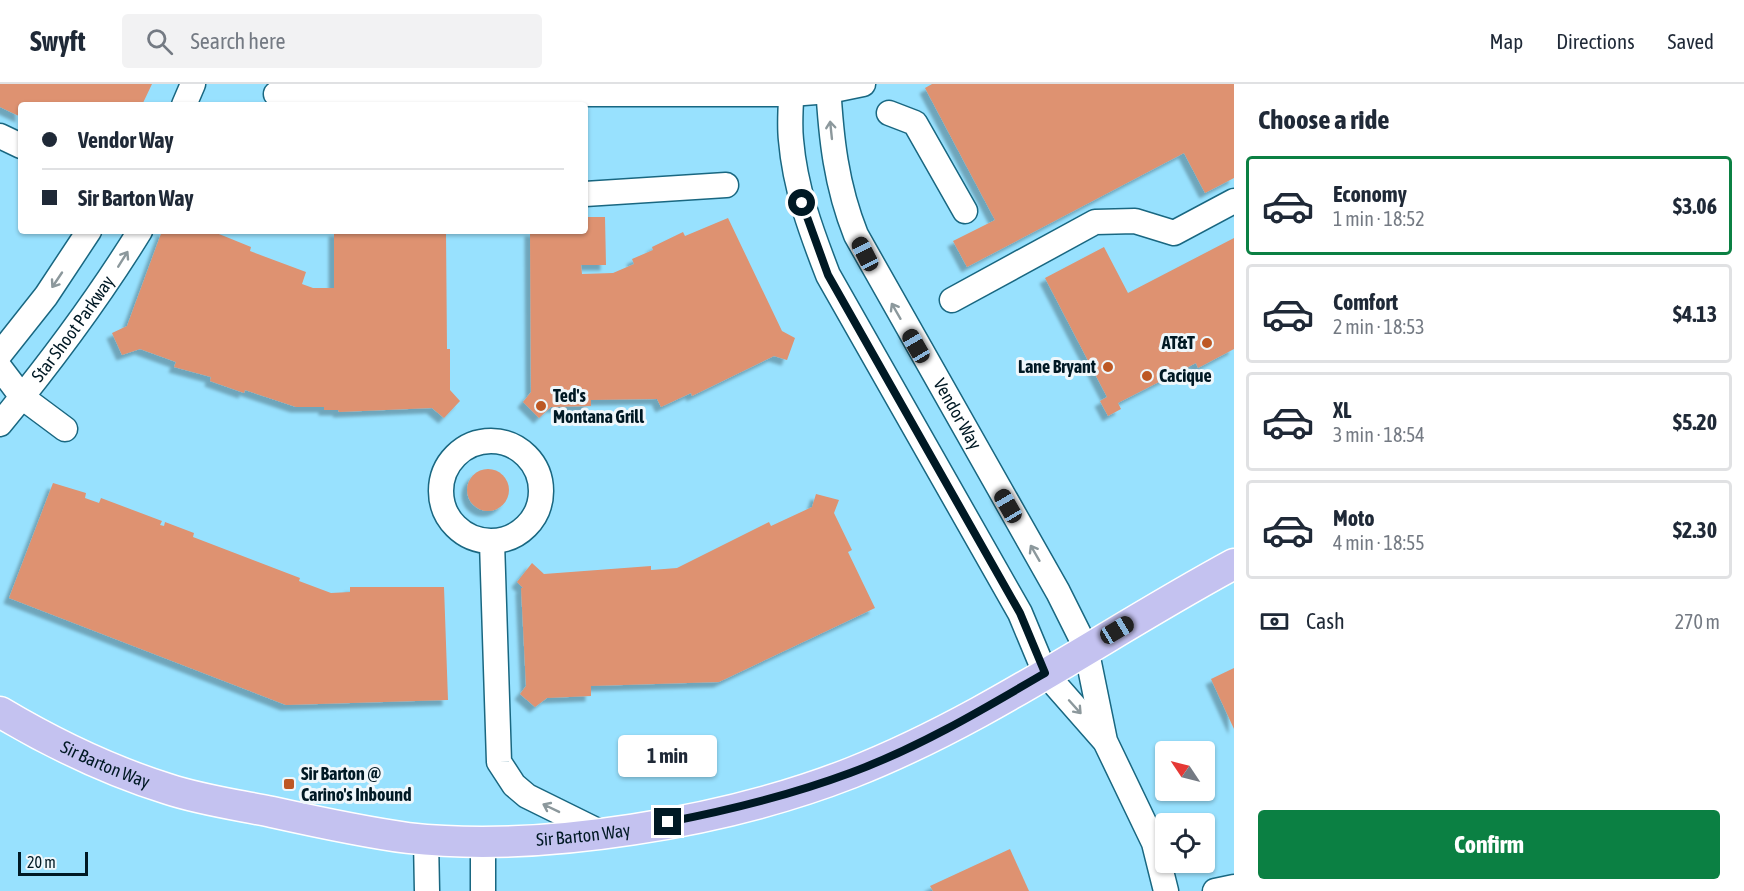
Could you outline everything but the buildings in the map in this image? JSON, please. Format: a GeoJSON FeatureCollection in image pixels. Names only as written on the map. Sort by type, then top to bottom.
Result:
{"type":"FeatureCollection","features":[{"type":"Feature","properties":{"kind":"main road","name":"Sir Barton Way"},"geometry":{"type":"LineString","coordinates":[[0,712],[80,755],[170,790],[331,825],[426,839],[483,840],[604,834],[733,810],[850,773],[960,722],[1234,564]]}},
{"type":"Feature","properties":{"kind":"street"},"geometry":{"type":"LineString","coordinates":[[185,102],[193,84]]}},
{"type":"Feature","properties":{"kind":"street"},"geometry":{"type":"LineString","coordinates":[[276,94],[487,95],[665,89],[829,88],[863,84]]}},
{"type":"Feature","properties":{"kind":"street","name":"Vendor Way"},"geometry":{"type":"LineString","coordinates":[[829,88],[834,155],[841,198],[856,235],[875,274],[1058,592],[1086,648],[1105,741],[1154,843],[1166,891]]}},
{"type":"Feature","properties":{"kind":"street","name":"Vendor Way"},"geometry":{"type":"LineString","coordinates":[[792,89],[791,139],[797,183],[808,224],[828,275],[1020,613],[1045,673],[1105,741]]}},
{"type":"Feature","properties":{"kind":"street"},"geometry":{"type":"LineString","coordinates":[[890,113],[915,123],[965,211]]}},
{"type":"Feature","properties":{"kind":"street"},"geometry":{"type":"LineString","coordinates":[[0,136],[18,145]]}},
{"type":"Feature","properties":{"kind":"street"},"geometry":{"type":"LineString","coordinates":[[588,194],[726,185]]}},
{"type":"Feature","properties":{"kind":"street"},"geometry":{"type":"LineString","coordinates":[[952,300],[1095,222],[1135,221],[1174,233],[1234,201]]}},
{"type":"Feature","properties":{"kind":"street"},"geometry":{"type":"LineString","coordinates":[[0,354],[46,296],[87,234]]}},
{"type":"Feature","properties":{"kind":"street","name":"Star Shoot Parkway"},"geometry":{"type":"LineString","coordinates":[[0,424],[101,294],[138,234]]}},
{"type":"Feature","properties":{"kind":"street"},"geometry":{"type":"LineString","coordinates":[[0,368],[22,397],[65,429]]}},
{"type":"Feature","properties":{"kind":"street"},"geometry":{"type":"LineString","coordinates":[[482,441],[507,443],[518,448],[536,468],[541,482],[541,498],[536,513],[527,526],[511,537],[492,542],[481,541],[460,532],[449,521],[442,507],[440,492],[442,476],[449,462],[459,451],[482,441]]}},
{"type":"Feature","properties":{"kind":"street"},"geometry":{"type":"LineString","coordinates":[[492,542],[499,762],[514,785],[527,796],[604,834]]}},
{"type":"Feature","properties":{"kind":"street"},"geometry":{"type":"LineString","coordinates":[[426,839],[427,891]]}},
{"type":"Feature","properties":{"kind":"street"},"geometry":{"type":"LineString","coordinates":[[483,840],[483,891]]}},
{"type":"Feature","properties":{"kind":"street"},"geometry":{"type":"LineString","coordinates":[[1215,891],[1234,887]]}},
{"type":"Feature","properties":{"kind":"place","name":"AT&T"},"geometry":{"type":"Point","coordinates":[1207,343]}},
{"type":"Feature","properties":{"kind":"place","name":"Lane Bryant"},"geometry":{"type":"Point","coordinates":[1108,367]}},
{"type":"Feature","properties":{"kind":"place","name":"Cacique"},"geometry":{"type":"Point","coordinates":[1147,376]}},
{"type":"Feature","properties":{"kind":"place","name":"Ted's Montana Grill"},"geometry":{"type":"Point","coordinates":[541,406]}},
{"type":"Feature","properties":{"kind":"place","name":"Sir Barton @ Carino's Inbound"},"geometry":{"type":"Point","coordinates":[289,784]}},
{"type":"Feature","properties":{"kind":"route"},"geometry":{"type":"LineString","coordinates":[[668,822],[733,810],[850,773],[960,722],[1045,673],[1020,613],[828,275],[802,203]]}}]}
